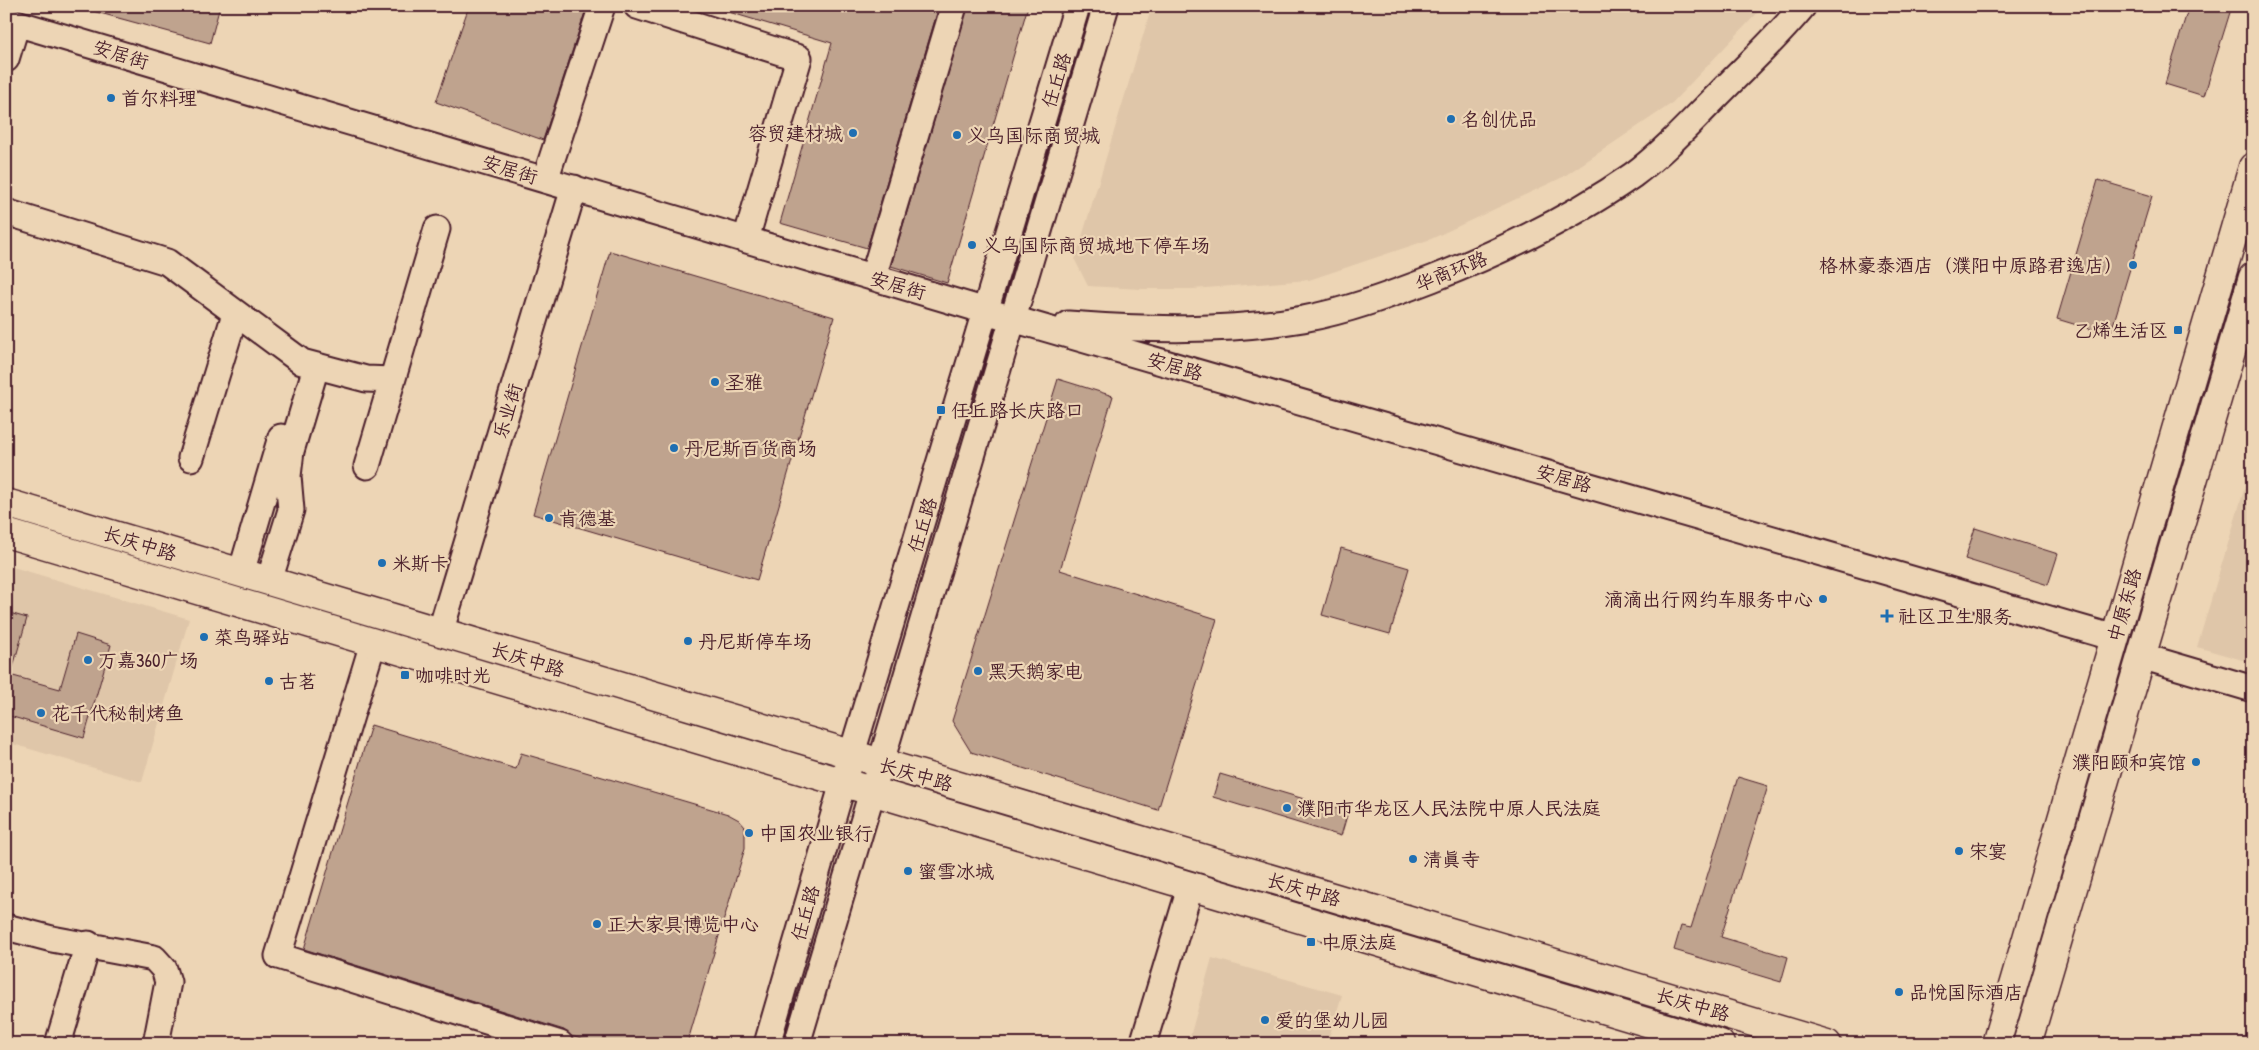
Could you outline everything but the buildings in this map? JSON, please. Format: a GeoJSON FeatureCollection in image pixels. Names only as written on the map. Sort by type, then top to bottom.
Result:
{"type":"FeatureCollection","features":[{"type":"Feature","properties":{"kind":"main road","name":"中原东路"},"geometry":{"type":"LineString","coordinates":[[1996,1044],[2253,167]]}},
{"type":"Feature","properties":{"kind":"main road","name":"中原东路"},"geometry":{"type":"LineString","coordinates":[[2027,1044],[2253,277]]}},
{"type":"Feature","properties":{"kind":"main road","name":"长庆中路"},"geometry":{"type":"LineString","coordinates":[[6,503],[851,756],[1827,1044]]}},
{"type":"Feature","properties":{"kind":"main road","name":"长庆中路"},"geometry":{"type":"LineString","coordinates":[[6,533],[1720,1044]]}},
{"type":"Feature","properties":{"kind":"street"},"geometry":{"type":"LineString","coordinates":[[545,180],[602,6]]}},
{"type":"Feature","properties":{"kind":"street"},"geometry":{"type":"LineString","coordinates":[[637,6],[799,58],[746,240]]}},
{"type":"Feature","properties":{"kind":"street"},"geometry":{"type":"LineString","coordinates":[[872,277],[954,6]]}},
{"type":"Feature","properties":{"kind":"street","name":"任丘路"},"geometry":{"type":"LineString","coordinates":[[767,1044],[851,756],[987,311],[1077,6]]}},
{"type":"Feature","properties":{"kind":"street","name":"任丘路"},"geometry":{"type":"LineString","coordinates":[[797,1044],[870,792],[1106,6]]}},
{"type":"Feature","properties":{"kind":"street","name":"华商环路"},"geometry":{"type":"LineString","coordinates":[[1013,319],[1140,329],[1251,326],[1304,319],[1358,305],[1448,272],[1518,243],[1577,211],[1634,174],[1684,129],[1773,41],[1803,6]]}},
{"type":"Feature","properties":{"kind":"street"},"geometry":{"type":"LineString","coordinates":[[6,59],[12,22]]}},
{"type":"Feature","properties":{"kind":"street","name":"安居街"},"geometry":{"type":"LineString","coordinates":[[12,22],[1013,319]]}},
{"type":"Feature","properties":{"kind":"street","name":"乐业街"},"geometry":{"type":"LineString","coordinates":[[440,633],[574,188]]}},
{"type":"Feature","properties":{"kind":"street"},"geometry":{"type":"LineString","coordinates":[[6,212],[167,262],[236,314],[310,365],[366,379],[392,380]]}},
{"type":"Feature","properties":{"kind":"street"},"geometry":{"type":"LineString","coordinates":[[366,466],[437,228]]}},
{"type":"Feature","properties":{"kind":"street"},"geometry":{"type":"LineString","coordinates":[[191,458],[236,314]]}},
{"type":"Feature","properties":{"kind":"street","name":"安居路"},"geometry":{"type":"LineString","coordinates":[[1013,319],[2115,638]]}},
{"type":"Feature","properties":{"kind":"street"},"geometry":{"type":"LineString","coordinates":[[241,573],[310,365]]}},
{"type":"Feature","properties":{"kind":"street"},"geometry":{"type":"LineString","coordinates":[[270,581],[291,510],[288,476],[290,451],[310,365]]}},
{"type":"Feature","properties":{"kind":"street"},"geometry":{"type":"LineString","coordinates":[[373,643],[278,956],[560,1044]]}},
{"type":"Feature","properties":{"kind":"street"},"geometry":{"type":"LineString","coordinates":[[2141,656],[2253,689]]}},
{"type":"Feature","properties":{"kind":"street"},"geometry":{"type":"LineString","coordinates":[[1143,1044],[1191,885]]}},
{"type":"Feature","properties":{"kind":"street"},"geometry":{"type":"LineString","coordinates":[[6,927],[52,939],[88,944],[154,958],[164,969],[168,982],[156,1044]]}},
{"type":"Feature","properties":{"kind":"street"},"geometry":{"type":"LineString","coordinates":[[58,1044],[88,944]]}},
{"type":"Feature","properties":{"kind":"shaded area"},"geometry":{"type":"Polygon","coordinates":[[[1152,6],[1764,6],[1671,104],[1563,177],[1431,239],[1309,280],[1192,289],[1088,286],[1075,260],[1152,6]]]}},
{"type":"Feature","properties":{"kind":"shaded area"},"geometry":{"type":"Polygon","coordinates":[[[2253,460],[2253,663],[2197,647],[2253,460]]]}},
{"type":"Feature","properties":{"kind":"shaded area"},"geometry":{"type":"Polygon","coordinates":[[[6,565],[189,619],[142,782],[6,742],[6,565]]]}},
{"type":"Feature","properties":{"kind":"shaded area","name":"爱的堡幼儿园"},"geometry":{"type":"Polygon","coordinates":[[[1212,958],[1342,995],[1327,1044],[1188,1044],[1212,958]]]}},
{"type":"Feature","properties":{"kind":"place","name":"首尔料理"},"geometry":{"type":"Point","coordinates":[111,98]}},
{"type":"Feature","properties":{"kind":"place","name":"名创优品"},"geometry":{"type":"Point","coordinates":[1451,119]}},
{"type":"Feature","properties":{"kind":"place","name":"容贸建材城"},"geometry":{"type":"Point","coordinates":[853,133]}},
{"type":"Feature","properties":{"kind":"place","name":"义乌国际商贸城"},"geometry":{"type":"Point","coordinates":[957,135]}},
{"type":"Feature","properties":{"kind":"place","name":"义乌国际商贸城地下停车场"},"geometry":{"type":"Point","coordinates":[972,245]}},
{"type":"Feature","properties":{"kind":"place","name":"格林豪泰酒店（濮阳中原路君逸店）"},"geometry":{"type":"Point","coordinates":[2133,265]}},
{"type":"Feature","properties":{"kind":"place","name":"乙烯生活区"},"geometry":{"type":"Point","coordinates":[2178,330]}},
{"type":"Feature","properties":{"kind":"place","name":"圣雅"},"geometry":{"type":"Point","coordinates":[715,382]}},
{"type":"Feature","properties":{"kind":"place","name":"任丘路长庆路口"},"geometry":{"type":"Point","coordinates":[941,410]}},
{"type":"Feature","properties":{"kind":"place","name":"丹尼斯百货商场"},"geometry":{"type":"Point","coordinates":[674,448]}},
{"type":"Feature","properties":{"kind":"place","name":"肯德基"},"geometry":{"type":"Point","coordinates":[549,518]}},
{"type":"Feature","properties":{"kind":"place","name":"米斯卡"},"geometry":{"type":"Point","coordinates":[382,563]}},
{"type":"Feature","properties":{"kind":"place","name":"滴滴出行网约车服务中心"},"geometry":{"type":"Point","coordinates":[1823,599]}},
{"type":"Feature","properties":{"kind":"place","name":"社区卫生服务"},"geometry":{"type":"Point","coordinates":[1887,616]}},
{"type":"Feature","properties":{"kind":"place","name":"菜鸟驿站"},"geometry":{"type":"Point","coordinates":[204,637]}},
{"type":"Feature","properties":{"kind":"place","name":"丹尼斯停车场"},"geometry":{"type":"Point","coordinates":[688,641]}},
{"type":"Feature","properties":{"kind":"place","name":"万嘉360广场"},"geometry":{"type":"Point","coordinates":[88,660]}},
{"type":"Feature","properties":{"kind":"place","name":"黑天鹅家电"},"geometry":{"type":"Point","coordinates":[978,671]}},
{"type":"Feature","properties":{"kind":"place","name":"咖啡时光"},"geometry":{"type":"Point","coordinates":[405,675]}},
{"type":"Feature","properties":{"kind":"place","name":"古茗"},"geometry":{"type":"Point","coordinates":[269,681]}},
{"type":"Feature","properties":{"kind":"place","name":"花千代秘制烤鱼"},"geometry":{"type":"Point","coordinates":[41,713]}},
{"type":"Feature","properties":{"kind":"place","name":"濮阳颐和宾馆"},"geometry":{"type":"Point","coordinates":[2196,762]}},
{"type":"Feature","properties":{"kind":"place","name":"濮阳市华龙区人民法院中原人民法庭"},"geometry":{"type":"Point","coordinates":[1287,808]}},
{"type":"Feature","properties":{"kind":"place","name":"中国农业银行"},"geometry":{"type":"Point","coordinates":[749,833]}},
{"type":"Feature","properties":{"kind":"place","name":"宋宴"},"geometry":{"type":"Point","coordinates":[1959,851]}},
{"type":"Feature","properties":{"kind":"place","name":"清真寺"},"geometry":{"type":"Point","coordinates":[1413,859]}},
{"type":"Feature","properties":{"kind":"place","name":"蜜雪冰城"},"geometry":{"type":"Point","coordinates":[908,871]}},
{"type":"Feature","properties":{"kind":"place","name":"正大家具博览中心"},"geometry":{"type":"Point","coordinates":[597,924]}},
{"type":"Feature","properties":{"kind":"place","name":"中原法庭"},"geometry":{"type":"Point","coordinates":[1311,942]}},
{"type":"Feature","properties":{"kind":"place","name":"品悦国际酒店"},"geometry":{"type":"Point","coordinates":[1899,992]}},
{"type":"Feature","properties":{"kind":"place","name":"爱的堡幼儿园"},"geometry":{"type":"Point","coordinates":[1265,1020]}}]}
